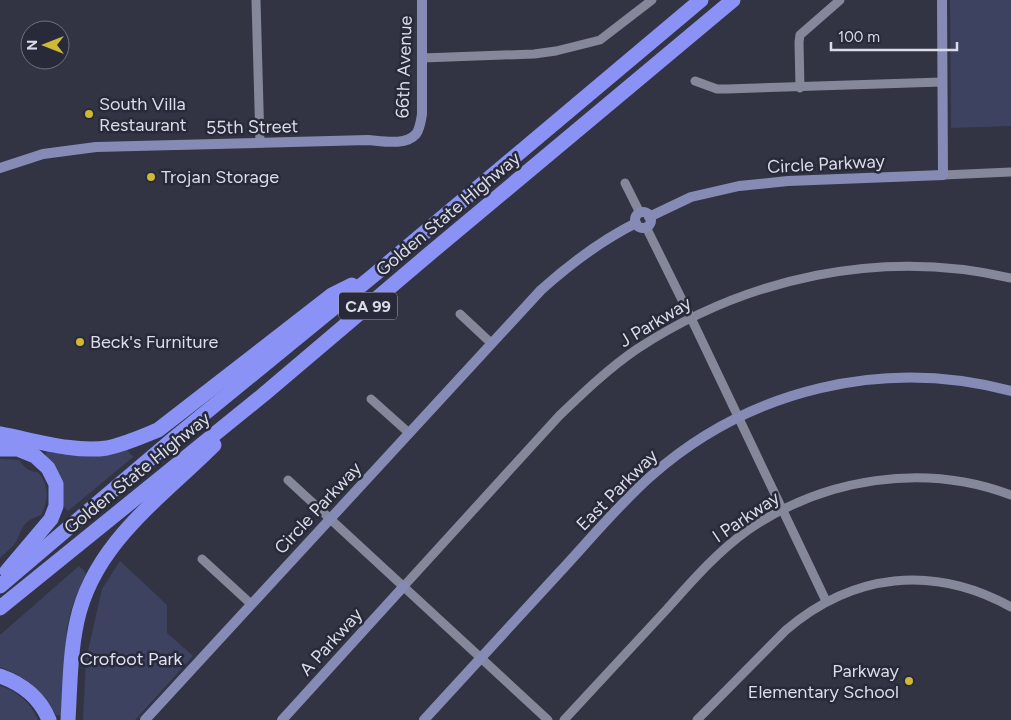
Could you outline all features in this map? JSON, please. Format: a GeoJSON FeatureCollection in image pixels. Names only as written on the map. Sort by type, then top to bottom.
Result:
{"type":"FeatureCollection","features":[{"type":"Feature","properties":{"kind":"highway","name":"Golden State Highway"},"geometry":{"type":"LineString","coordinates":[[0,586],[172,440],[374,275],[701,0]]}},
{"type":"Feature","properties":{"kind":"highway","name":"Golden State Highway"},"geometry":{"type":"LineString","coordinates":[[0,608],[263,395],[734,0]]}},
{"type":"Feature","properties":{"kind":"highway"},"geometry":{"type":"LineString","coordinates":[[0,434],[78,449],[106,448],[133,441],[158,430],[332,295],[374,275]]}},
{"type":"Feature","properties":{"kind":"highway"},"geometry":{"type":"LineString","coordinates":[[68,720],[73,648],[78,620],[92,579],[102,560],[129,526],[190,469],[263,395]]}},
{"type":"Feature","properties":{"kind":"highway"},"geometry":{"type":"LineString","coordinates":[[0,449],[18,449],[35,456],[48,468],[56,484],[57,499],[51,519],[0,579]]}},
{"type":"Feature","properties":{"kind":"highway"},"geometry":{"type":"LineString","coordinates":[[0,676],[14,681],[32,693],[50,720]]}},
{"type":"Feature","properties":{"kind":"street"},"geometry":{"type":"LineString","coordinates":[[256,0],[260,143]]}},
{"type":"Feature","properties":{"kind":"street","name":"66th Avenue"},"geometry":{"type":"LineString","coordinates":[[416,135],[422,114],[422,0]]}},
{"type":"Feature","properties":{"kind":"street"},"geometry":{"type":"LineString","coordinates":[[422,58],[534,54],[593,42],[600,40],[652,0]]}},
{"type":"Feature","properties":{"kind":"street"},"geometry":{"type":"LineString","coordinates":[[800,88],[800,35],[840,0]]}},
{"type":"Feature","properties":{"kind":"street"},"geometry":{"type":"LineString","coordinates":[[942,0],[943,175]]}},
{"type":"Feature","properties":{"kind":"street"},"geometry":{"type":"LineString","coordinates":[[695,81],[722,89],[942,82]]}},
{"type":"Feature","properties":{"kind":"street","name":"55th Street"},"geometry":{"type":"LineString","coordinates":[[0,168],[43,154],[75,149],[368,140],[395,142],[406,140],[416,135]]}},
{"type":"Feature","properties":{"kind":"street","name":"Circle Parkway"},"geometry":{"type":"LineString","coordinates":[[145,720],[541,290],[571,263],[614,234],[691,197],[739,186],[788,181],[1011,172]]}},
{"type":"Feature","properties":{"kind":"street"},"geometry":{"type":"LineString","coordinates":[[625,183],[692,318],[826,602]]}},
{"type":"Feature","properties":{"kind":"street","name":"J Parkway"},"geometry":{"type":"LineString","coordinates":[[404,586],[583,392],[636,350],[692,318],[732,300],[780,284],[845,270],[879,267],[934,267],[984,272],[1011,278]]}},
{"type":"Feature","properties":{"kind":"street"},"geometry":{"type":"LineString","coordinates":[[460,314],[491,343]]}},
{"type":"Feature","properties":{"kind":"street","name":"East Parkway"},"geometry":{"type":"LineString","coordinates":[[424,720],[630,496],[650,477],[693,443],[738,417],[804,391],[844,382],[897,378],[949,379],[1011,390]]}},
{"type":"Feature","properties":{"kind":"street"},"geometry":{"type":"LineString","coordinates":[[371,399],[409,433]]}},
{"type":"Feature","properties":{"kind":"street","name":"I Parkway"},"geometry":{"type":"LineString","coordinates":[[564,720],[716,556],[747,531],[782,509],[809,497],[837,488],[896,478],[946,479],[986,487],[1011,495]]}},
{"type":"Feature","properties":{"kind":"street"},"geometry":{"type":"LineString","coordinates":[[288,480],[548,720]]}},
{"type":"Feature","properties":{"kind":"street"},"geometry":{"type":"LineString","coordinates":[[202,559],[251,604]]}},
{"type":"Feature","properties":{"kind":"street"},"geometry":{"type":"LineString","coordinates":[[697,720],[786,630],[826,602],[859,588],[878,583],[916,580],[955,584],[1011,607]]}},
{"type":"Feature","properties":{"kind":"street","name":"A Parkway"},"geometry":{"type":"LineString","coordinates":[[282,720],[404,586]]}},
{"type":"Feature","properties":{"kind":"green space"},"geometry":{"type":"Polygon","coordinates":[[[950,0],[1011,0],[1011,126],[951,128],[950,0]]]}},
{"type":"Feature","properties":{"kind":"green space"},"geometry":{"type":"Polygon","coordinates":[[[48,450],[127,450],[133,457],[68,511],[62,504],[44,457],[48,450]]]}},
{"type":"Feature","properties":{"kind":"green space"},"geometry":{"type":"Polygon","coordinates":[[[0,459],[19,460],[27,469],[38,472],[42,477],[47,493],[41,515],[25,524],[16,542],[0,558],[0,459]]]}},
{"type":"Feature","properties":{"kind":"green space","name":"Crofoot Park"},"geometry":{"type":"Polygon","coordinates":[[[120,561],[167,605],[167,633],[193,656],[135,720],[83,720],[86,660],[102,589],[120,561]]]}},
{"type":"Feature","properties":{"kind":"green space"},"geometry":{"type":"Polygon","coordinates":[[[79,566],[86,573],[71,609],[67,628],[61,715],[56,715],[45,698],[33,685],[18,675],[0,667],[0,635],[79,566]]]}},
{"type":"Feature","properties":{"kind":"green space"},"geometry":{"type":"Polygon","coordinates":[[[0,686],[23,698],[32,708],[38,720],[0,720],[0,686]]]}},
{"type":"Feature","properties":{"kind":"place","name":"South Villa Restaurant"},"geometry":{"type":"Point","coordinates":[89,114]}},
{"type":"Feature","properties":{"kind":"place","name":"Trojan Storage"},"geometry":{"type":"Point","coordinates":[151,177]}},
{"type":"Feature","properties":{"kind":"place","name":"Beck's Furniture"},"geometry":{"type":"Point","coordinates":[80,342]}},
{"type":"Feature","properties":{"kind":"place","name":"Parkway Elementary School"},"geometry":{"type":"Point","coordinates":[909,681]}}]}
